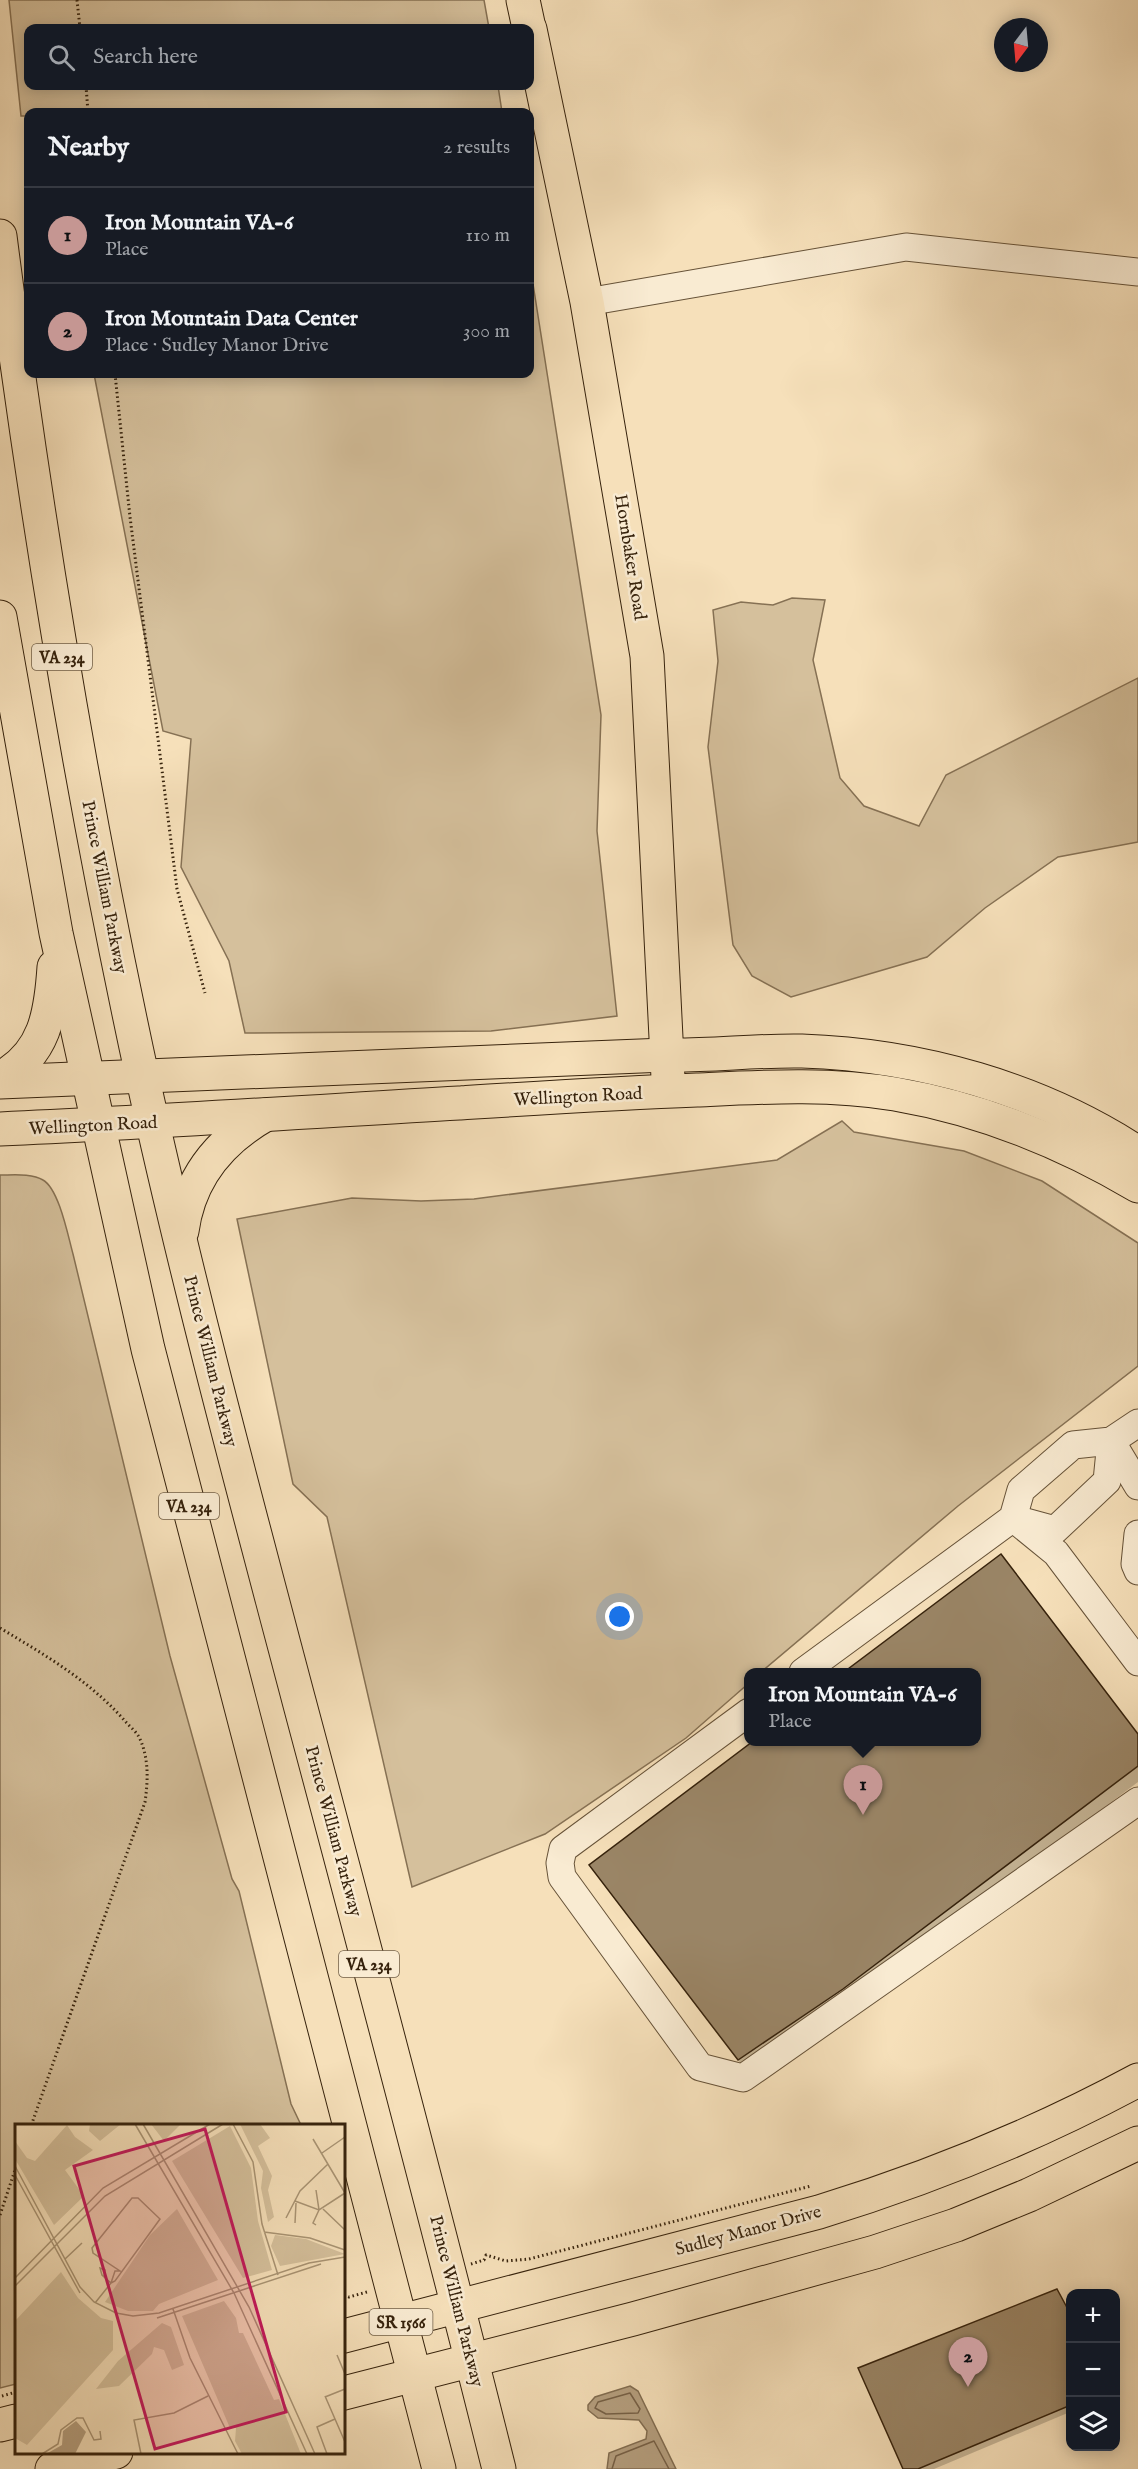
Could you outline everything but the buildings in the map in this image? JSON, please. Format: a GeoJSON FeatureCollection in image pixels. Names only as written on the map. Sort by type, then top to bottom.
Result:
{"type":"FeatureCollection","features":[{"type":"Feature","properties":{"kind":"main road","name":"Hornbaker Road"},"geometry":{"type":"LineString","coordinates":[[523,0],[528,24]]}},
{"type":"Feature","properties":{"kind":"main road","name":"Hornbaker Road"},"geometry":{"type":"LineString","coordinates":[[534,53],[587,302],[647,656],[665,1055],[670,1091]]}},
{"type":"Feature","properties":{"kind":"main road","name":"Prince William Parkway"},"geometry":{"type":"LineString","coordinates":[[0,236],[46,564],[92,827],[142,1075],[214,1379],[459,2306],[499,2469]]}},
{"type":"Feature","properties":{"kind":"main road","name":"VA 234"},"geometry":{"type":"LineString","coordinates":[[0,618],[56,933],[148,1349],[439,2469]]}},
{"type":"Feature","properties":{"kind":"main road"},"geometry":{"type":"LineString","coordinates":[[0,1078],[26,1059],[38,1045],[47,1025],[52,1000],[56,933]]}},
{"type":"Feature","properties":{"kind":"main road","name":"Wellington Road"},"geometry":{"type":"LineString","coordinates":[[0,1083],[142,1075],[665,1055],[811,1052],[885,1059],[937,1068],[1022,1094],[1087,1124],[1138,1153]]}},
{"type":"Feature","properties":{"kind":"main road","name":"Wellington Road"},"geometry":{"type":"LineString","coordinates":[[0,1129],[670,1091],[797,1086],[895,1094],[952,1106],[1008,1123],[1097,1162],[1138,1186]]}},
{"type":"Feature","properties":{"kind":"main road"},"geometry":{"type":"LineString","coordinates":[[182,1242],[186,1207],[195,1183],[208,1162],[224,1143],[243,1127],[265,1115]]}},
{"type":"Feature","properties":{"kind":"main road","name":"Sudley Manor Drive"},"geometry":{"type":"LineString","coordinates":[[345,2336],[819,2212],[885,2192],[1031,2133],[1138,2080]]}},
{"type":"Feature","properties":{"kind":"main road"},"geometry":{"type":"LineString","coordinates":[[345,2393],[875,2252],[956,2225],[1019,2199],[1138,2143]]}},
{"type":"Feature","properties":{"kind":"main road"},"geometry":{"type":"LineString","coordinates":[[0,2425],[15,2421]]}},
{"type":"Feature","properties":{"kind":"main road"},"geometry":{"type":"LineString","coordinates":[[52,2469],[108,2454]]}},
{"type":"Feature","properties":{"kind":"lane"},"geometry":{"type":"LineString","coordinates":[[587,302],[906,247],[1138,272]]}},
{"type":"Feature","properties":{"kind":"lane"},"geometry":{"type":"LineString","coordinates":[[808,1668],[1013,1518],[1021,1490],[1073,1445],[1111,1441],[1138,1423]]}},
{"type":"Feature","properties":{"kind":"lane"},"geometry":{"type":"LineString","coordinates":[[1111,1441],[1138,1486]]}},
{"type":"Feature","properties":{"kind":"lane"},"geometry":{"type":"LineString","coordinates":[[1013,1518],[1055,1530],[1107,1481],[1111,1441]]}},
{"type":"Feature","properties":{"kind":"lane"},"geometry":{"type":"LineString","coordinates":[[1013,1518],[1056,1553],[1138,1662]]}},
{"type":"Feature","properties":{"kind":"lane"},"geometry":{"type":"LineString","coordinates":[[1138,1534],[1135,1564],[1138,1571]]}},
{"type":"Feature","properties":{"kind":"lane"},"geometry":{"type":"LineString","coordinates":[[744,1716],[563,1849],[560,1863],[562,1877],[699,2067],[743,2078],[1138,1801]]}},
{"type":"Feature","properties":{"kind":"path"},"geometry":{"type":"LineString","coordinates":[[77,0],[80,24]]}},
{"type":"Feature","properties":{"kind":"path"},"geometry":{"type":"LineString","coordinates":[[86,90],[88,108]]}},
{"type":"Feature","properties":{"kind":"path"},"geometry":{"type":"LineString","coordinates":[[116,378],[132,528],[177,889],[205,993]]}},
{"type":"Feature","properties":{"kind":"path"},"geometry":{"type":"LineString","coordinates":[[0,1628],[79,1678],[105,1698],[139,1737],[147,1772],[145,1802],[32,2124]]}},
{"type":"Feature","properties":{"kind":"path"},"geometry":{"type":"LineString","coordinates":[[0,2216],[15,2170]]}},
{"type":"Feature","properties":{"kind":"path"},"geometry":{"type":"LineString","coordinates":[[484,2260],[486,2255],[506,2261],[529,2259],[822,2184]]}},
{"type":"Feature","properties":{"kind":"path"},"geometry":{"type":"LineString","coordinates":[[345,2295],[349,2297]]}},
{"type":"Feature","properties":{"kind":"path"},"geometry":{"type":"LineString","coordinates":[[0,2397],[15,2392]]}},
{"type":"Feature","properties":{"kind":"shaded area"},"geometry":{"type":"Polygon","coordinates":[[[9,0],[484,0],[488,24],[24,24],[24,90],[499,90],[501,108],[24,108],[24,116],[21,116],[9,0]]]}},
{"type":"Feature","properties":{"kind":"shaded area"},"geometry":{"type":"Polygon","coordinates":[[[534,290],[601,715],[597,831],[617,1016],[491,1031],[245,1033],[229,961],[181,867],[191,739],[163,731],[95,378],[534,378],[534,290]]]}},
{"type":"Feature","properties":{"kind":"shaded area"},"geometry":{"type":"Polygon","coordinates":[[[792,598],[825,600],[813,660],[840,778],[864,806],[919,826],[946,775],[1138,678],[1138,842],[1058,857],[985,908],[927,957],[791,997],[752,976],[733,945],[708,747],[718,661],[713,610],[741,602],[773,605],[792,598]]]}},
{"type":"Feature","properties":{"kind":"shaded area"},"geometry":{"type":"Polygon","coordinates":[[[842,1121],[854,1132],[964,1151],[1042,1181],[1138,1243],[1138,1366],[958,1506],[766,1668],[744,1668],[744,1687],[686,1738],[545,1834],[412,1887],[327,1517],[293,1484],[237,1219],[352,1198],[421,1201],[474,1199],[777,1160],[842,1121]]]}},
{"type":"Feature","properties":{"kind":"shaded area"},"geometry":{"type":"Polygon","coordinates":[[[0,1175],[28,1175],[39,1178],[49,1185],[62,1214],[170,1656],[232,1879],[239,1891],[291,2104],[301,2124],[15,2124],[15,2384],[0,2388],[0,1175]]]}},
{"type":"Feature","properties":{"kind":"water"},"geometry":{"type":"Polygon","coordinates":[[[630,2386],[638,2391],[676,2469],[607,2469],[609,2453],[646,2439],[647,2431],[639,2420],[598,2418],[588,2410],[588,2405],[595,2397],[630,2386]]]}},
{"type":"Feature","properties":{"kind":"place","name":"Iron Mountain VA-6"},"geometry":{"type":"Point","coordinates":[863,1815]}},
{"type":"Feature","properties":{"kind":"place","name":"Iron Mountain Data Center"},"geometry":{"type":"Point","coordinates":[968,2387]}}]}
